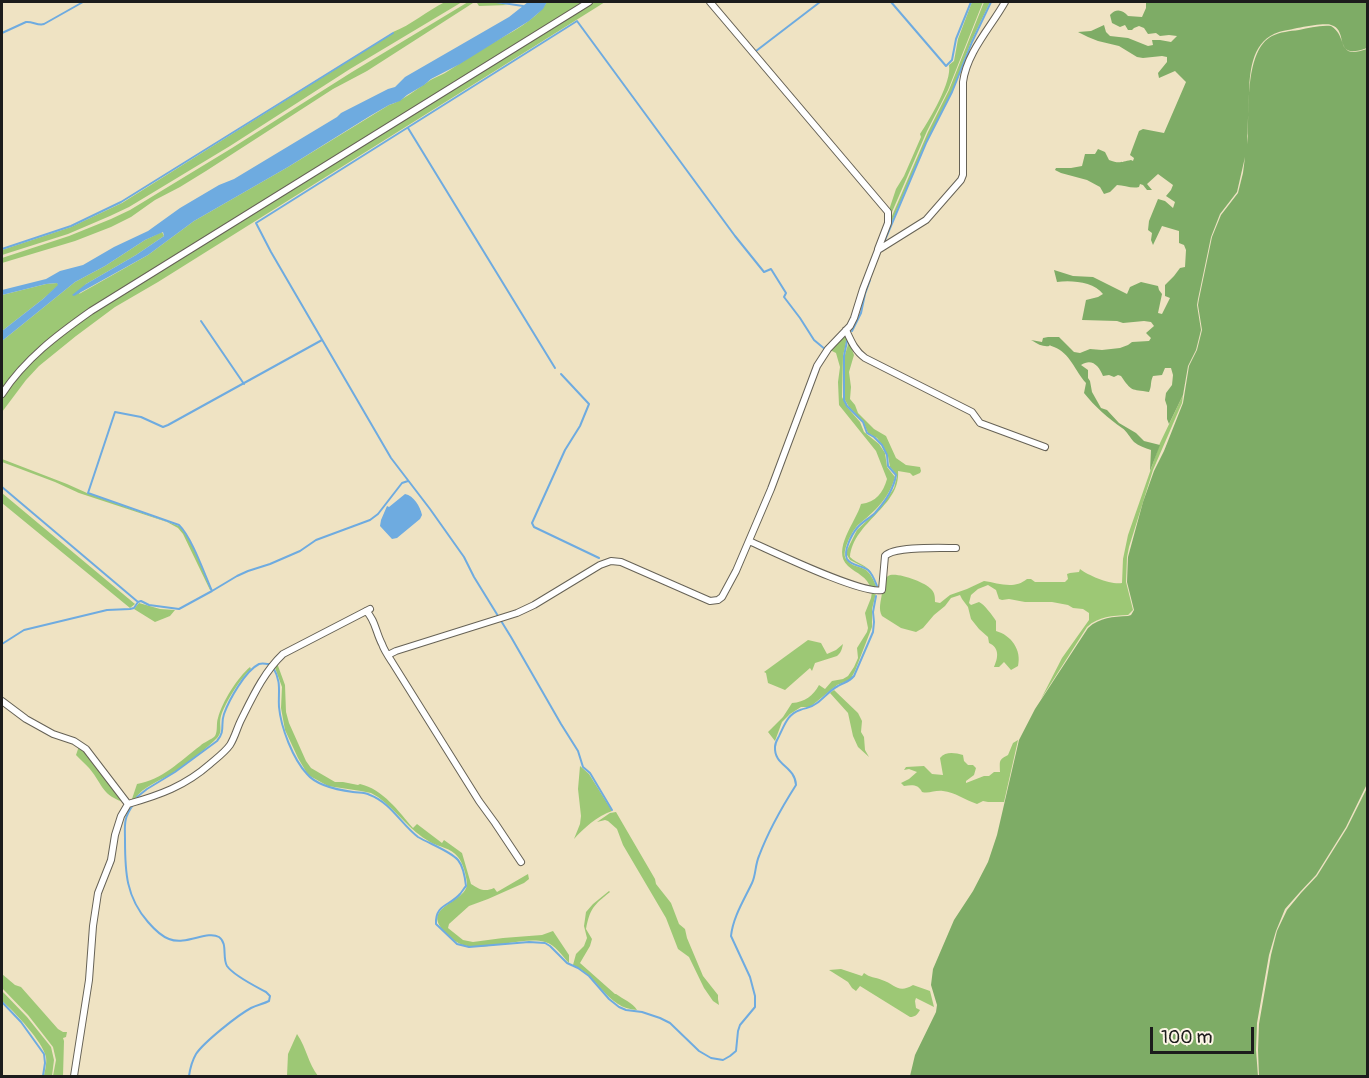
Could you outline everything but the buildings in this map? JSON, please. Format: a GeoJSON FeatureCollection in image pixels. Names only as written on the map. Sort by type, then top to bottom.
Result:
{"type":"FeatureCollection","features":[{"type":"Feature","properties":{"kind":"street"},"geometry":{"type":"LineString","coordinates":[[2,394],[16,374],[34,355],[68,327],[589,2]]}},
{"type":"Feature","properties":{"kind":"street"},"geometry":{"type":"LineString","coordinates":[[388,656],[396,651],[517,613],[600,565],[611,561],[630,565],[710,601],[718,600],[726,592],[771,489],[817,366],[854,318],[888,222],[888,212],[710,2]]}},
{"type":"Feature","properties":{"kind":"street"},"geometry":{"type":"LineString","coordinates":[[878,250],[926,220],[961,180],[963,175],[964,72],[1005,2]]}},
{"type":"Feature","properties":{"kind":"street"},"geometry":{"type":"LineString","coordinates":[[846,330],[855,349],[865,358],[972,412],[980,423],[1045,447]]}},
{"type":"Feature","properties":{"kind":"street"},"geometry":{"type":"LineString","coordinates":[[749,542],[859,588],[879,591],[882,590],[885,556],[891,551],[956,548]]}},
{"type":"Feature","properties":{"kind":"street"},"geometry":{"type":"LineString","coordinates":[[74,1077],[89,980],[98,893],[111,860],[121,816],[128,804],[172,790],[206,768],[231,744],[265,675],[283,654],[368,610],[388,656],[479,801],[521,862]]}},
{"type":"Feature","properties":{"kind":"street"},"geometry":{"type":"LineString","coordinates":[[2,701],[53,734],[74,741],[86,749],[128,804]]}},
{"type":"Feature","properties":{"kind":"green space"},"geometry":{"type":"Polygon","coordinates":[[[445,2],[462,2],[129,207],[68,234],[2,255],[2,250],[71,227],[122,203],[393,32],[445,2]]]}},
{"type":"Feature","properties":{"kind":"green space"},"geometry":{"type":"Polygon","coordinates":[[[468,2],[494,2],[508,5],[479,6],[473,3],[131,217],[75,241],[2,263],[2,258],[69,236],[130,210],[468,2]]]}},
{"type":"Feature","properties":{"kind":"green space"},"geometry":{"type":"Polygon","coordinates":[[[547,2],[585,2],[52,337],[25,362],[2,390],[2,341],[75,282],[162,232],[164,236],[86,284],[79,294],[148,255],[194,221],[518,28],[535,16],[547,2]]]}},
{"type":"Feature","properties":{"kind":"green space"},"geometry":{"type":"Polygon","coordinates":[[[593,2],[605,2],[115,307],[39,366],[2,412],[2,399],[25,367],[78,322],[593,2]]]}},
{"type":"Feature","properties":{"kind":"green space"},"geometry":{"type":"Polygon","coordinates":[[[972,2],[983,2],[948,90],[927,131],[892,212],[889,210],[896,189],[904,176],[921,137],[920,134],[944,90],[949,65],[954,61],[958,39],[972,2]]]}},
{"type":"Feature","properties":{"kind":"green space"},"geometry":{"type":"Polygon","coordinates":[[[984,2],[990,2],[971,42],[952,92],[926,143],[884,240],[889,223],[928,132],[949,90],[984,2]]]}},
{"type":"Feature","properties":{"kind":"green space"},"geometry":{"type":"Polygon","coordinates":[[[1146,2],[1367,2],[1367,48],[1349,51],[1345,48],[1350,52],[1357,52],[1367,49],[1367,784],[1346,827],[1316,875],[1285,909],[1276,931],[1269,955],[1257,1023],[1258,1076],[910,1076],[915,1055],[936,1012],[937,1005],[931,985],[933,969],[954,920],[988,862],[997,835],[1019,740],[1035,709],[1088,628],[1102,620],[1131,615],[1134,610],[1127,582],[1128,557],[1154,471],[1183,403],[1189,366],[1197,350],[1202,330],[1198,305],[1212,237],[1221,215],[1238,193],[1243,173],[1245,157],[1237,192],[1220,214],[1211,237],[1197,305],[1201,330],[1196,350],[1188,366],[1183,395],[1169,424],[1165,400],[1166,393],[1172,385],[1171,368],[1165,368],[1162,375],[1153,376],[1149,392],[1132,389],[1121,376],[1103,376],[1097,366],[1092,363],[1081,365],[1088,370],[1092,392],[1101,408],[1107,410],[1119,423],[1136,433],[1144,441],[1160,445],[1150,471],[1151,450],[1134,442],[1124,429],[1088,398],[1084,393],[1086,383],[1064,353],[1050,345],[1041,345],[1031,340],[1042,342],[1043,338],[1059,337],[1074,352],[1080,353],[1090,349],[1120,348],[1132,342],[1149,341],[1151,338],[1146,333],[1154,326],[1151,322],[1123,323],[1082,320],[1086,300],[1103,294],[1094,287],[1082,283],[1057,282],[1054,270],[1073,276],[1093,277],[1127,294],[1130,287],[1141,282],[1158,286],[1162,294],[1158,313],[1162,314],[1170,298],[1165,296],[1165,285],[1180,268],[1185,267],[1186,250],[1184,245],[1179,243],[1179,231],[1162,226],[1153,245],[1152,233],[1148,230],[1149,221],[1158,199],[1165,201],[1173,208],[1175,202],[1166,196],[1173,185],[1158,174],[1147,184],[1152,190],[1147,190],[1140,184],[1139,187],[1117,185],[1104,194],[1100,187],[1087,180],[1055,170],[1056,168],[1082,166],[1085,154],[1095,154],[1098,149],[1105,152],[1109,160],[1133,161],[1134,158],[1130,155],[1139,131],[1143,129],[1164,133],[1186,82],[1175,71],[1159,78],[1158,73],[1167,62],[1167,57],[1137,57],[1119,46],[1098,41],[1078,32],[1091,31],[1104,25],[1110,36],[1128,38],[1148,46],[1153,45],[1152,40],[1171,42],[1177,36],[1148,34],[1144,28],[1139,26],[1128,30],[1125,25],[1120,27],[1112,23],[1110,15],[1112,13],[1122,11],[1128,16],[1142,17],[1146,2]],[[1327,24],[1279,32],[1270,36],[1263,41],[1255,56],[1250,74],[1249,93],[1257,54],[1263,43],[1272,36],[1331,26],[1342,42],[1340,33],[1337,28],[1327,24]]]}},
{"type":"Feature","properties":{"kind":"green space"},"geometry":{"type":"Polygon","coordinates":[[[57,283],[59,285],[43,299],[2,331],[2,295],[57,283]]]}},
{"type":"Feature","properties":{"kind":"green space"},"geometry":{"type":"Polygon","coordinates":[[[844,335],[847,338],[843,356],[842,397],[860,422],[864,432],[879,444],[885,453],[887,467],[895,477],[882,502],[853,532],[845,552],[848,562],[869,573],[876,586],[875,590],[871,589],[864,578],[848,566],[843,559],[842,552],[846,536],[861,504],[878,496],[887,479],[876,451],[839,405],[840,367],[836,353],[830,350],[844,335]]]}},
{"type":"Feature","properties":{"kind":"green space"},"geometry":{"type":"Polygon","coordinates":[[[849,341],[854,355],[849,372],[850,399],[858,413],[874,429],[886,436],[896,458],[906,465],[920,467],[921,471],[913,476],[910,473],[898,471],[897,483],[892,494],[859,534],[853,545],[850,557],[869,569],[873,576],[866,568],[850,560],[847,550],[857,530],[888,497],[894,488],[897,476],[890,467],[883,446],[877,438],[868,433],[863,421],[845,400],[845,355],[849,341]]]}},
{"type":"Feature","properties":{"kind":"green space"},"geometry":{"type":"Polygon","coordinates":[[[1183,395],[1182,403],[1153,470],[1129,547],[1126,582],[1133,610],[1128,615],[1111,616],[1087,627],[1041,699],[1062,658],[1089,620],[1089,613],[1083,609],[1052,602],[1002,600],[999,599],[996,590],[988,585],[978,589],[971,595],[969,603],[971,605],[979,602],[983,605],[996,621],[996,631],[1006,636],[1014,644],[1019,660],[1018,666],[1011,670],[1004,662],[999,667],[994,667],[997,657],[996,650],[989,643],[988,637],[971,619],[968,607],[960,595],[951,598],[923,628],[916,632],[901,628],[882,616],[880,608],[884,584],[886,577],[892,575],[923,583],[932,591],[935,602],[940,603],[950,595],[984,581],[1011,585],[1027,579],[1035,582],[1065,582],[1068,579],[1067,574],[1079,572],[1080,569],[1112,583],[1122,583],[1123,559],[1128,535],[1160,443],[1183,395]]]}},
{"type":"Feature","properties":{"kind":"green space"},"geometry":{"type":"Polygon","coordinates":[[[2,459],[179,526],[193,547],[211,590],[178,528],[167,522],[79,493],[2,462],[2,459]]]}},
{"type":"Feature","properties":{"kind":"green space"},"geometry":{"type":"Polygon","coordinates":[[[2,493],[135,604],[130,608],[2,503],[2,493]]]}},
{"type":"Feature","properties":{"kind":"green space"},"geometry":{"type":"Polygon","coordinates":[[[872,592],[876,593],[872,609],[872,627],[850,680],[837,685],[810,707],[801,707],[790,714],[782,722],[775,741],[768,732],[783,717],[792,703],[808,698],[819,685],[825,689],[832,681],[843,679],[854,667],[858,658],[857,648],[868,628],[865,613],[872,592]]]}},
{"type":"Feature","properties":{"kind":"green space"},"geometry":{"type":"Polygon","coordinates":[[[139,603],[160,609],[175,610],[170,616],[155,622],[134,609],[139,603]]]}},
{"type":"Feature","properties":{"kind":"green space"},"geometry":{"type":"Polygon","coordinates":[[[808,640],[821,643],[827,654],[843,644],[837,656],[815,663],[812,671],[810,668],[785,690],[768,683],[764,672],[808,640]]]}},
{"type":"Feature","properties":{"kind":"green space"},"geometry":{"type":"Polygon","coordinates":[[[277,663],[285,685],[286,712],[289,723],[311,768],[335,782],[360,784],[376,791],[396,808],[413,828],[417,824],[442,843],[444,840],[462,853],[471,884],[477,888],[485,890],[494,888],[497,892],[528,874],[529,879],[524,883],[469,906],[449,924],[448,928],[463,940],[473,942],[542,935],[553,931],[569,955],[569,963],[555,948],[545,942],[526,941],[472,947],[458,943],[445,932],[439,923],[438,916],[441,910],[465,890],[467,883],[460,860],[452,852],[423,837],[409,826],[385,802],[371,793],[328,786],[308,775],[285,730],[281,708],[282,687],[274,665],[277,663]]]}},
{"type":"Feature","properties":{"kind":"green space"},"geometry":{"type":"Polygon","coordinates":[[[250,667],[251,669],[238,684],[223,710],[217,738],[173,773],[147,787],[135,799],[132,799],[137,784],[163,774],[215,736],[217,720],[227,697],[250,667]]]}},
{"type":"Feature","properties":{"kind":"green space"},"geometry":{"type":"Polygon","coordinates":[[[834,690],[858,713],[862,721],[861,732],[864,737],[865,750],[869,757],[858,747],[848,713],[830,693],[834,690]]]}},
{"type":"Feature","properties":{"kind":"green space"},"geometry":{"type":"Polygon","coordinates":[[[1018,740],[1004,802],[983,801],[977,804],[956,794],[940,791],[922,792],[917,786],[904,786],[901,783],[917,772],[904,770],[906,767],[924,766],[932,774],[943,775],[940,758],[948,753],[963,755],[968,765],[976,768],[974,775],[966,783],[989,776],[994,772],[1000,772],[1001,760],[1008,755],[1013,743],[1018,740]]]}},
{"type":"Feature","properties":{"kind":"green space"},"geometry":{"type":"Polygon","coordinates":[[[79,746],[126,803],[107,793],[89,768],[76,755],[79,746]]]}},
{"type":"Feature","properties":{"kind":"green space"},"geometry":{"type":"Polygon","coordinates":[[[580,766],[589,774],[612,811],[591,823],[574,839],[581,816],[578,789],[580,766]]]}},
{"type":"Feature","properties":{"kind":"green space"},"geometry":{"type":"Polygon","coordinates":[[[1367,788],[1367,1076],[1259,1076],[1259,1024],[1277,931],[1287,910],[1317,876],[1347,828],[1367,788]]]}},
{"type":"Feature","properties":{"kind":"green space"},"geometry":{"type":"Polygon","coordinates":[[[616,812],[656,884],[671,903],[679,924],[685,929],[703,976],[718,995],[719,1005],[713,1001],[704,988],[689,957],[678,949],[666,918],[623,845],[617,829],[608,821],[597,822],[610,813],[616,812]]]}},
{"type":"Feature","properties":{"kind":"green space"},"geometry":{"type":"Polygon","coordinates":[[[609,891],[589,916],[586,929],[592,939],[580,963],[637,1010],[618,1004],[582,970],[573,965],[576,954],[584,946],[587,938],[584,926],[586,912],[609,891]]]}},
{"type":"Feature","properties":{"kind":"green space"},"geometry":{"type":"Polygon","coordinates":[[[841,969],[862,976],[864,973],[904,989],[913,985],[930,991],[934,1007],[916,998],[916,1008],[920,1010],[916,1015],[910,1017],[860,986],[856,991],[848,982],[829,970],[841,969]]]}},
{"type":"Feature","properties":{"kind":"green space"},"geometry":{"type":"Polygon","coordinates":[[[2,974],[21,987],[58,1029],[67,1032],[66,1037],[63,1038],[63,1076],[53,1076],[56,1060],[53,1047],[28,1015],[2,988],[2,974]]]}},
{"type":"Feature","properties":{"kind":"green space"},"geometry":{"type":"Polygon","coordinates":[[[2,991],[51,1047],[54,1060],[52,1076],[44,1076],[46,1057],[44,1051],[27,1027],[2,1001],[2,991]]]}},
{"type":"Feature","properties":{"kind":"green space"},"geometry":{"type":"Polygon","coordinates":[[[297,1034],[318,1076],[287,1076],[288,1054],[297,1034]]]}},
{"type":"Feature","properties":{"kind":"water"},"geometry":{"type":"Polygon","coordinates":[[[528,2],[547,2],[543,9],[529,21],[460,64],[431,79],[400,101],[370,116],[194,221],[148,255],[74,296],[72,295],[86,284],[164,236],[163,232],[145,240],[75,282],[2,341],[2,331],[58,285],[57,283],[46,284],[2,295],[2,290],[46,279],[60,271],[83,265],[148,231],[180,208],[219,185],[234,179],[341,113],[395,87],[405,77],[509,17],[528,2]]]}},
{"type":"Feature","properties":{"kind":"water"},"geometry":{"type":"Polygon","coordinates":[[[405,494],[416,502],[422,515],[397,538],[392,539],[380,526],[381,520],[387,506],[389,507],[405,494]]]}},
{"type":"Feature","properties":{"kind":"waterway"},"geometry":{"type":"LineString","coordinates":[[2,33],[26,22],[44,24],[83,2]]}},
{"type":"Feature","properties":{"kind":"waterway"},"geometry":{"type":"LineString","coordinates":[[496,2],[523,6]]}},
{"type":"Feature","properties":{"kind":"waterway"},"geometry":{"type":"LineString","coordinates":[[756,51],[820,2]]}},
{"type":"Feature","properties":{"kind":"waterway"},"geometry":{"type":"LineString","coordinates":[[891,2],[946,66],[952,60],[956,39],[971,2]]}},
{"type":"Feature","properties":{"kind":"waterway"},"geometry":{"type":"LineString","coordinates":[[885,240],[926,143],[952,92],[991,2]]}},
{"type":"Feature","properties":{"kind":"waterway"},"geometry":{"type":"LineString","coordinates":[[612,810],[590,773],[583,767],[578,751],[464,557],[391,458],[256,223],[577,21],[735,236],[764,272],[771,269],[786,293],[784,297],[814,340],[826,350]]}},
{"type":"Feature","properties":{"kind":"waterway"},"geometry":{"type":"LineString","coordinates":[[2,249],[71,226],[121,202],[393,33]]}},
{"type":"Feature","properties":{"kind":"waterway"},"geometry":{"type":"LineString","coordinates":[[408,128],[555,368]]}},
{"type":"Feature","properties":{"kind":"waterway"},"geometry":{"type":"LineString","coordinates":[[852,331],[861,313],[870,280]]}},
{"type":"Feature","properties":{"kind":"waterway"},"geometry":{"type":"LineString","coordinates":[[201,321],[244,384]]}},
{"type":"Feature","properties":{"kind":"waterway"},"geometry":{"type":"LineString","coordinates":[[322,340],[163,427],[141,417],[115,412],[88,493],[179,525],[193,547],[212,591],[237,576],[300,551],[316,540],[370,520],[378,514],[402,483],[408,481]]}},
{"type":"Feature","properties":{"kind":"waterway"},"geometry":{"type":"LineString","coordinates":[[847,341],[844,356],[844,400],[863,422],[867,433],[882,445],[887,455],[888,466],[896,475],[885,500],[875,513],[857,528],[846,552],[849,561],[868,570],[877,586]]}},
{"type":"Feature","properties":{"kind":"waterway"},"geometry":{"type":"LineString","coordinates":[[561,374],[589,404],[532,523],[534,527],[599,558]]}},
{"type":"Feature","properties":{"kind":"waterway"},"geometry":{"type":"LineString","coordinates":[[2,487],[138,602],[179,609],[212,591]]}},
{"type":"Feature","properties":{"kind":"waterway"},"geometry":{"type":"LineString","coordinates":[[273,667],[279,682],[279,707],[285,733],[297,760],[307,774],[316,782],[328,787],[366,793],[384,803],[418,837],[460,862],[466,886],[456,898],[441,909],[436,917],[436,924],[457,944],[469,947],[529,942],[545,943],[567,963],[589,976],[619,1007],[642,1012],[670,1023],[699,1051],[711,1058],[723,1060],[736,1051],[740,1025],[755,1007],[755,996],[750,977],[731,936],[732,929],[753,880],[758,859],[767,838],[796,785],[792,774],[778,758],[775,747],[785,723],[793,714],[814,705],[854,676],[873,632],[876,596]]}},
{"type":"Feature","properties":{"kind":"waterway"},"geometry":{"type":"LineString","coordinates":[[2,644],[24,630],[107,610],[130,609],[134,608],[138,602]]}},
{"type":"Feature","properties":{"kind":"waterway"},"geometry":{"type":"LineString","coordinates":[[137,797],[217,741],[222,731],[224,714],[238,686],[259,664],[269,664]]}},
{"type":"Feature","properties":{"kind":"waterway"},"geometry":{"type":"LineString","coordinates":[[133,805],[125,822],[126,863],[128,884],[141,913],[155,930],[169,939],[182,941],[209,935],[219,937],[222,940],[226,963],[230,970],[270,996],[269,1001],[245,1011],[206,1043],[195,1057],[189,1076]]}},
{"type":"Feature","properties":{"kind":"waterway"},"geometry":{"type":"LineString","coordinates":[[2,1002],[21,1022],[44,1054],[43,1076]]}}]}
